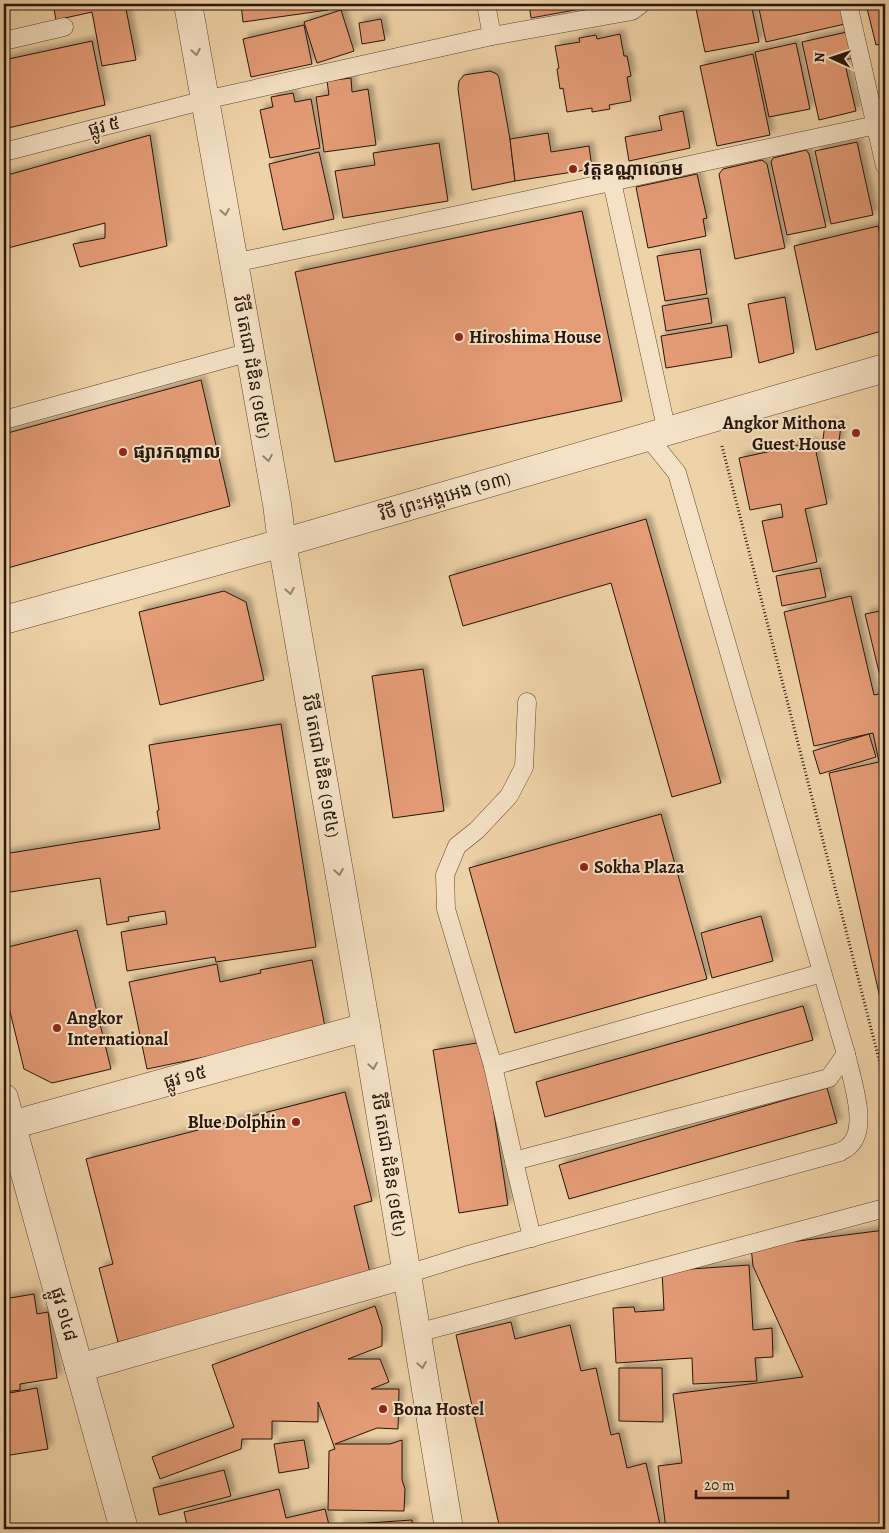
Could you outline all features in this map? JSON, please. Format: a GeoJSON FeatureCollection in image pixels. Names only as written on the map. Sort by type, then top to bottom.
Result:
{"type":"FeatureCollection","features":[{"type":"Feature","properties":{"kind":"street","name":"វិថី តេជោ ដំឌិន (១៥៤)"},"geometry":{"type":"LineString","coordinates":[[188,4],[366,1027],[449,1529]]}},
{"type":"Feature","properties":{"kind":"street","name":"វិថី ព្រះអង្គអេង (១៣)"},"geometry":{"type":"LineString","coordinates":[[4,620],[282,543],[885,368]]}},
{"type":"Feature","properties":{"kind":"street","name":"ផ្លូវ ១៥"},"geometry":{"type":"LineString","coordinates":[[8,1126],[366,1027]]}},
{"type":"Feature","properties":{"kind":"street","name":"ផ្លូវ ១៤៨"},"geometry":{"type":"LineString","coordinates":[[4,1098],[8,1126],[80,1368],[124,1529]]}},
{"type":"Feature","properties":{"kind":"street"},"geometry":{"type":"LineString","coordinates":[[80,1368],[407,1274]]}},
{"type":"Feature","properties":{"kind":"lane"},"geometry":{"type":"LineString","coordinates":[[486,4],[492,36]]}},
{"type":"Feature","properties":{"kind":"lane","name":"ផ្លូវ ៥"},"geometry":{"type":"LineString","coordinates":[[4,152],[205,100],[492,36],[632,11],[640,4]]}},
{"type":"Feature","properties":{"kind":"lane"},"geometry":{"type":"LineString","coordinates":[[848,4],[885,166]]}},
{"type":"Feature","properties":{"kind":"lane"},"geometry":{"type":"LineString","coordinates":[[4,40],[64,27]]}},
{"type":"Feature","properties":{"kind":"lane"},"geometry":{"type":"LineString","coordinates":[[234,263],[876,125]]}},
{"type":"Feature","properties":{"kind":"lane"},"geometry":{"type":"LineString","coordinates":[[407,1274],[840,1152],[851,1145],[858,1130],[859,1114],[846,1054],[676,473],[658,434],[612,182]]}},
{"type":"Feature","properties":{"kind":"lane"},"geometry":{"type":"LineString","coordinates":[[4,420],[250,352]]}},
{"type":"Feature","properties":{"kind":"lane"},"geometry":{"type":"LineString","coordinates":[[527,702],[524,767],[509,796],[477,830],[457,846],[445,874],[446,909],[493,1066],[532,1238]]}},
{"type":"Feature","properties":{"kind":"lane"},"geometry":{"type":"LineString","coordinates":[[493,1066],[822,973]]}},
{"type":"Feature","properties":{"kind":"lane"},"geometry":{"type":"LineString","coordinates":[[514,1161],[829,1078],[846,1054]]}},
{"type":"Feature","properties":{"kind":"lane"},"geometry":{"type":"LineString","coordinates":[[417,1333],[885,1208]]}},
{"type":"Feature","properties":{"kind":"path"},"geometry":{"type":"LineString","coordinates":[[715,418],[885,1083]]}},
{"type":"Feature","properties":{"kind":"building"},"geometry":{"type":"Polygon","coordinates":[[[53,4],[125,4],[136,60],[102,66],[92,12],[56,20],[53,4]]]}},
{"type":"Feature","properties":{"kind":"building"},"geometry":{"type":"Polygon","coordinates":[[[241,4],[327,4],[328,10],[243,22],[241,4]]]}},
{"type":"Feature","properties":{"kind":"building"},"geometry":{"type":"Polygon","coordinates":[[[529,4],[608,4],[531,18],[529,4]]]}},
{"type":"Feature","properties":{"kind":"building"},"geometry":{"type":"Polygon","coordinates":[[[695,4],[751,4],[759,42],[705,52],[695,4]]]}},
{"type":"Feature","properties":{"kind":"building"},"geometry":{"type":"Polygon","coordinates":[[[758,4],[841,4],[845,24],[766,42],[758,4]]]}},
{"type":"Feature","properties":{"kind":"building"},"geometry":{"type":"Polygon","coordinates":[[[866,4],[885,4],[885,43],[876,45],[866,4]]]}},
{"type":"Feature","properties":{"kind":"building"},"geometry":{"type":"Polygon","coordinates":[[[341,10],[354,51],[317,63],[304,22],[341,10]]]}},
{"type":"Feature","properties":{"kind":"building"},"geometry":{"type":"Polygon","coordinates":[[[381,19],[385,40],[362,44],[359,23],[381,19]]]}},
{"type":"Feature","properties":{"kind":"building"},"geometry":{"type":"Polygon","coordinates":[[[304,25],[312,64],[251,77],[243,39],[304,25]]]}},
{"type":"Feature","properties":{"kind":"building"},"geometry":{"type":"Polygon","coordinates":[[[847,32],[853,58],[844,60],[856,111],[819,120],[802,42],[847,32]]]}},
{"type":"Feature","properties":{"kind":"building"},"geometry":{"type":"Polygon","coordinates":[[[620,34],[624,56],[627,56],[631,76],[627,77],[631,101],[609,105],[610,109],[592,112],[592,108],[567,112],[563,88],[560,89],[555,46],[580,42],[579,38],[596,35],[597,39],[620,34]]]}},
{"type":"Feature","properties":{"kind":"building"},"geometry":{"type":"Polygon","coordinates":[[[92,41],[105,105],[4,129],[4,60],[92,41]]]}},
{"type":"Feature","properties":{"kind":"building"},"geometry":{"type":"Polygon","coordinates":[[[796,43],[810,109],[769,117],[755,52],[796,43]]]}},
{"type":"Feature","properties":{"kind":"building"},"geometry":{"type":"Polygon","coordinates":[[[753,54],[770,135],[717,146],[700,66],[753,54]]]}},
{"type":"Feature","properties":{"kind":"building"},"geometry":{"type":"Polygon","coordinates":[[[490,71],[497,74],[499,78],[510,139],[515,181],[472,190],[458,89],[459,81],[464,75],[490,71]]]}},
{"type":"Feature","properties":{"kind":"building"},"geometry":{"type":"Polygon","coordinates":[[[351,78],[352,92],[368,89],[376,145],[324,152],[316,97],[329,95],[327,81],[351,78]]]}},
{"type":"Feature","properties":{"kind":"building"},"geometry":{"type":"Polygon","coordinates":[[[293,93],[295,102],[311,99],[320,148],[270,158],[260,110],[273,107],[271,97],[293,93]]]}},
{"type":"Feature","properties":{"kind":"building"},"geometry":{"type":"Polygon","coordinates":[[[683,111],[690,148],[629,161],[625,137],[662,130],[659,116],[683,111]]]}},
{"type":"Feature","properties":{"kind":"building"},"geometry":{"type":"Polygon","coordinates":[[[548,133],[551,152],[589,146],[592,169],[515,181],[510,139],[548,133]]]}},
{"type":"Feature","properties":{"kind":"building"},"geometry":{"type":"Polygon","coordinates":[[[150,135],[167,246],[80,267],[73,244],[105,238],[105,223],[4,249],[4,176],[150,135]]]}},
{"type":"Feature","properties":{"kind":"building"},"geometry":{"type":"Polygon","coordinates":[[[857,142],[873,215],[831,224],[815,151],[857,142]]]}},
{"type":"Feature","properties":{"kind":"building"},"geometry":{"type":"Polygon","coordinates":[[[439,143],[448,201],[343,218],[335,171],[375,165],[373,153],[439,143]]]}},
{"type":"Feature","properties":{"kind":"building"},"geometry":{"type":"Polygon","coordinates":[[[806,150],[809,154],[826,227],[787,235],[771,162],[773,158],[806,150]]]}},
{"type":"Feature","properties":{"kind":"building"},"geometry":{"type":"Polygon","coordinates":[[[319,152],[334,219],[283,230],[269,164],[319,152]]]}},
{"type":"Feature","properties":{"kind":"building"},"geometry":{"type":"Polygon","coordinates":[[[762,160],[767,164],[785,248],[735,259],[719,174],[723,169],[762,160]]]}},
{"type":"Feature","properties":{"kind":"building"},"geometry":{"type":"Polygon","coordinates":[[[697,174],[707,218],[703,219],[706,236],[648,248],[636,187],[697,174]]]}},
{"type":"Feature","properties":{"kind":"building","name":"Hiroshima House"},"geometry":{"type":"Polygon","coordinates":[[[582,211],[622,401],[335,462],[295,272],[582,211]]]}},
{"type":"Feature","properties":{"kind":"building"},"geometry":{"type":"Polygon","coordinates":[[[878,226],[885,255],[881,256],[885,273],[885,330],[816,350],[794,246],[878,226]]]}},
{"type":"Feature","properties":{"kind":"building"},"geometry":{"type":"Polygon","coordinates":[[[700,249],[707,294],[665,301],[657,256],[700,249]]]}},
{"type":"Feature","properties":{"kind":"building"},"geometry":{"type":"Polygon","coordinates":[[[785,297],[794,353],[759,363],[748,304],[785,297]]]}},
{"type":"Feature","properties":{"kind":"building"},"geometry":{"type":"Polygon","coordinates":[[[708,298],[712,323],[666,331],[662,306],[708,298]]]}},
{"type":"Feature","properties":{"kind":"building"},"geometry":{"type":"Polygon","coordinates":[[[727,325],[732,357],[666,368],[661,336],[727,325]]]}},
{"type":"Feature","properties":{"kind":"building","name":"ផ្សារកណ្ដាល"},"geometry":{"type":"Polygon","coordinates":[[[201,380],[230,506],[4,569],[4,434],[201,380]]]}},
{"type":"Feature","properties":{"kind":"building"},"geometry":{"type":"Polygon","coordinates":[[[825,423],[841,425],[838,450],[822,448],[825,423]]]}},
{"type":"Feature","properties":{"kind":"building"},"geometry":{"type":"Polygon","coordinates":[[[814,442],[827,504],[805,509],[817,562],[773,572],[762,521],[783,517],[781,504],[750,510],[739,458],[814,442]]]}},
{"type":"Feature","properties":{"kind":"building"},"geometry":{"type":"Polygon","coordinates":[[[646,519],[721,783],[672,797],[611,583],[463,626],[449,576],[646,519]]]}},
{"type":"Feature","properties":{"kind":"building"},"geometry":{"type":"Polygon","coordinates":[[[820,568],[826,597],[782,606],[776,576],[820,568]]]}},
{"type":"Feature","properties":{"kind":"building"},"geometry":{"type":"Polygon","coordinates":[[[224,591],[246,602],[264,680],[160,705],[139,612],[224,591]]]}},
{"type":"Feature","properties":{"kind":"building"},"geometry":{"type":"Polygon","coordinates":[[[851,596],[874,695],[884,693],[865,614],[885,610],[885,1020],[829,773],[879,762],[873,733],[814,746],[784,612],[851,596]]]}},
{"type":"Feature","properties":{"kind":"building"},"geometry":{"type":"Polygon","coordinates":[[[423,669],[444,811],[393,818],[372,676],[423,669]]]}},
{"type":"Feature","properties":{"kind":"building"},"geometry":{"type":"Polygon","coordinates":[[[281,724],[316,947],[216,962],[215,957],[127,971],[121,932],[167,924],[165,911],[128,917],[129,921],[107,925],[100,878],[4,893],[4,854],[160,829],[149,745],[281,724]]]}},
{"type":"Feature","properties":{"kind":"building"},"geometry":{"type":"Polygon","coordinates":[[[869,734],[876,757],[820,774],[813,751],[869,734]]]}},
{"type":"Feature","properties":{"kind":"building"},"geometry":{"type":"Polygon","coordinates":[[[661,814],[707,979],[515,1033],[469,868],[661,814]]]}},
{"type":"Feature","properties":{"kind":"building"},"geometry":{"type":"Polygon","coordinates":[[[761,916],[773,961],[712,978],[701,933],[761,916]]]}},
{"type":"Feature","properties":{"kind":"building","name":"Angkor International"},"geometry":{"type":"Polygon","coordinates":[[[77,930],[111,1069],[52,1083],[24,1069],[4,987],[4,948],[77,930]]]}},
{"type":"Feature","properties":{"kind":"building"},"geometry":{"type":"Polygon","coordinates":[[[312,960],[326,1032],[147,1069],[129,982],[217,964],[220,982],[261,973],[260,970],[312,960]]]}},
{"type":"Feature","properties":{"kind":"building"},"geometry":{"type":"Polygon","coordinates":[[[803,1006],[813,1040],[545,1117],[536,1082],[803,1006]]]}},
{"type":"Feature","properties":{"kind":"building"},"geometry":{"type":"Polygon","coordinates":[[[483,1042],[508,1205],[459,1213],[433,1050],[483,1042]]]}},
{"type":"Feature","properties":{"kind":"building"},"geometry":{"type":"Polygon","coordinates":[[[827,1088],[837,1123],[569,1199],[559,1165],[827,1088]]]}},
{"type":"Feature","properties":{"kind":"building"},"geometry":{"type":"Polygon","coordinates":[[[345,1092],[372,1201],[354,1206],[371,1277],[118,1342],[99,1268],[113,1264],[86,1159],[345,1092]]]}},
{"type":"Feature","properties":{"kind":"building"},"geometry":{"type":"Polygon","coordinates":[[[885,1230],[885,1529],[666,1529],[658,1466],[682,1463],[673,1394],[803,1377],[753,1266],[751,1247],[885,1230]]]}},
{"type":"Feature","properties":{"kind":"building"},"geometry":{"type":"Polygon","coordinates":[[[749,1265],[753,1330],[772,1328],[773,1357],[755,1358],[757,1381],[693,1384],[692,1358],[616,1363],[613,1308],[634,1307],[635,1312],[664,1310],[662,1271],[749,1265]]]}},
{"type":"Feature","properties":{"kind":"building"},"geometry":{"type":"Polygon","coordinates":[[[34,1294],[37,1314],[48,1312],[57,1378],[20,1384],[20,1390],[4,1392],[4,1299],[34,1294]]]}},
{"type":"Feature","properties":{"kind":"building"},"geometry":{"type":"Polygon","coordinates":[[[375,1306],[382,1327],[382,1346],[348,1359],[380,1359],[389,1382],[371,1389],[399,1389],[398,1429],[377,1428],[335,1444],[390,1444],[402,1440],[402,1480],[405,1489],[404,1511],[328,1510],[329,1451],[335,1449],[318,1402],[318,1422],[272,1421],[272,1439],[242,1439],[241,1449],[160,1479],[152,1457],[234,1427],[212,1365],[375,1306]]]}},
{"type":"Feature","properties":{"kind":"building"},"geometry":{"type":"Polygon","coordinates":[[[511,1322],[515,1339],[570,1325],[581,1371],[596,1368],[611,1435],[619,1433],[627,1468],[646,1463],[661,1529],[500,1529],[456,1335],[511,1322]]]}},
{"type":"Feature","properties":{"kind":"building"},"geometry":{"type":"Polygon","coordinates":[[[619,1368],[662,1368],[663,1422],[619,1421],[619,1368]]]}},
{"type":"Feature","properties":{"kind":"building"},"geometry":{"type":"Polygon","coordinates":[[[37,1388],[48,1449],[4,1456],[4,1394],[37,1388]]]}},
{"type":"Feature","properties":{"kind":"building"},"geometry":{"type":"Polygon","coordinates":[[[304,1440],[309,1468],[279,1473],[274,1444],[304,1440]]]}},
{"type":"Feature","properties":{"kind":"building"},"geometry":{"type":"Polygon","coordinates":[[[224,1470],[231,1496],[159,1515],[153,1488],[224,1470]]]}},
{"type":"Feature","properties":{"kind":"building"},"geometry":{"type":"Polygon","coordinates":[[[279,1489],[286,1518],[325,1509],[330,1529],[188,1529],[184,1512],[279,1489]]]}},
{"type":"Feature","properties":{"kind":"building"},"geometry":{"type":"Polygon","coordinates":[[[412,1520],[413,1529],[339,1529],[339,1525],[412,1520]]]}},
{"type":"Feature","properties":{"kind":"place","name":"វត្តឧណ្ណាលោម"},"geometry":{"type":"Point","coordinates":[573,169]}},
{"type":"Feature","properties":{"kind":"place","name":"Hiroshima House"},"geometry":{"type":"Point","coordinates":[459,337]}},
{"type":"Feature","properties":{"kind":"place","name":"Angkor Mithona Guest House"},"geometry":{"type":"Point","coordinates":[856,433]}},
{"type":"Feature","properties":{"kind":"place","name":"ផ្សារកណ្ដាល"},"geometry":{"type":"Point","coordinates":[123,452]}},
{"type":"Feature","properties":{"kind":"place","name":"Sokha Plaza"},"geometry":{"type":"Point","coordinates":[584,867]}},
{"type":"Feature","properties":{"kind":"place","name":"Angkor International"},"geometry":{"type":"Point","coordinates":[57,1028]}},
{"type":"Feature","properties":{"kind":"place","name":"Blue Dolphin"},"geometry":{"type":"Point","coordinates":[296,1122]}},
{"type":"Feature","properties":{"kind":"place","name":"Bona Hostel"},"geometry":{"type":"Point","coordinates":[383,1409]}}]}
